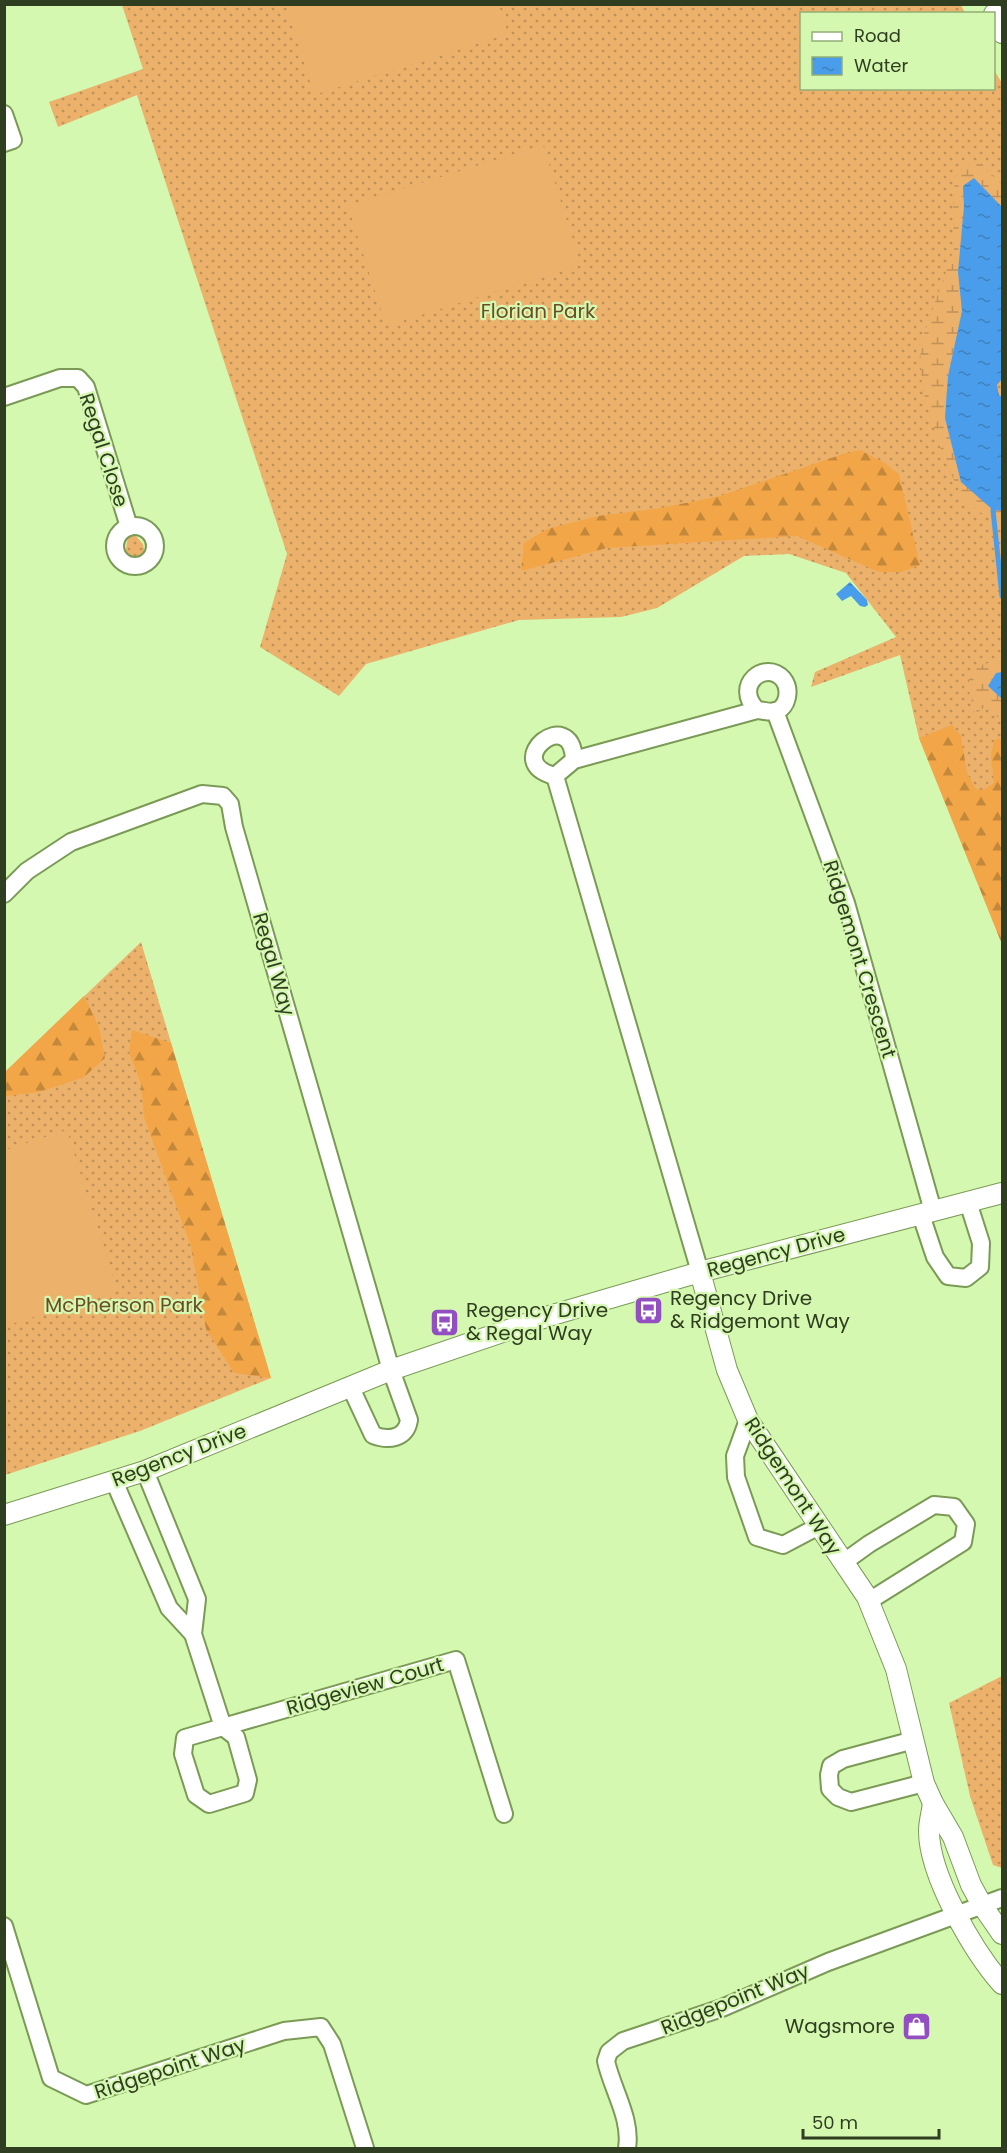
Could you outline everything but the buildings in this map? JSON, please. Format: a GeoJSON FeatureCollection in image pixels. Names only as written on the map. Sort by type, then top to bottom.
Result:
{"type":"FeatureCollection","features":[{"type":"Feature","properties":{"kind":"street"},"geometry":{"type":"LineString","coordinates":[[995,18],[1002,33]]}},
{"type":"Feature","properties":{"kind":"street"},"geometry":{"type":"LineString","coordinates":[[4,114],[13,140],[4,143]]}},
{"type":"Feature","properties":{"kind":"street","name":"Regal Close"},"geometry":{"type":"LineString","coordinates":[[4,397],[60,378],[78,378],[86,387],[129,527]]}},
{"type":"Feature","properties":{"kind":"street"},"geometry":{"type":"LineString","coordinates":[[555,776],[574,760],[757,710],[775,711],[783,706],[788,688],[777,674],[767,672],[754,677],[747,690],[750,703],[757,710]]}},
{"type":"Feature","properties":{"kind":"street","name":"Ridgemont Crescent"},"geometry":{"type":"LineString","coordinates":[[775,711],[846,903],[927,1213]]}},
{"type":"Feature","properties":{"kind":"street"},"geometry":{"type":"LineString","coordinates":[[555,776],[539,768],[535,761],[535,750],[540,742],[549,736],[562,737],[570,743],[574,751],[574,760]]}},
{"type":"Feature","properties":{"kind":"street"},"geometry":{"type":"LineString","coordinates":[[555,776],[700,1272]]}},
{"type":"Feature","properties":{"kind":"street","name":"Regal Way"},"geometry":{"type":"LineString","coordinates":[[4,894],[27,871],[71,842],[202,794],[223,796],[230,804],[237,839],[392,1370]]}},
{"type":"Feature","properties":{"kind":"street","name":"Regency Drive"},"geometry":{"type":"LineString","coordinates":[[4,1515],[146,1471],[392,1370],[549,1316],[700,1272],[1002,1193]]}},
{"type":"Feature","properties":{"kind":"street"},"geometry":{"type":"LineString","coordinates":[[927,1213],[935,1257],[948,1276],[966,1278],[980,1267],[981,1243],[968,1202]]}},
{"type":"Feature","properties":{"kind":"street","name":"Ridgemont Way"},"geometry":{"type":"LineString","coordinates":[[700,1272],[727,1370],[748,1420],[869,1601],[896,1669],[924,1783],[953,1838],[971,1884],[1002,1935]]}},
{"type":"Feature","properties":{"kind":"street"},"geometry":{"type":"LineString","coordinates":[[351,1388],[373,1435],[383,1439],[400,1436],[408,1427],[409,1420],[392,1370]]}},
{"type":"Feature","properties":{"kind":"street"},"geometry":{"type":"LineString","coordinates":[[748,1420],[735,1456],[736,1477],[757,1537],[783,1545],[819,1526]]}},
{"type":"Feature","properties":{"kind":"street","name":"Ridgeview Court"},"geometry":{"type":"LineString","coordinates":[[146,1471],[197,1599],[193,1634],[223,1727],[236,1737],[248,1780],[245,1793],[209,1804],[196,1795],[183,1754],[185,1738],[223,1727],[456,1660],[504,1814]]}},
{"type":"Feature","properties":{"kind":"street","name":"Ridgeview Court"},"geometry":{"type":"LineString","coordinates":[[114,1481],[169,1608],[193,1634]]}},
{"type":"Feature","properties":{"kind":"street","name":"Ridgemont Way"},"geometry":{"type":"LineString","coordinates":[[844,1562],[869,1544],[934,1505],[954,1507],[966,1524],[963,1542],[869,1601]]}},
{"type":"Feature","properties":{"kind":"street"},"geometry":{"type":"LineString","coordinates":[[914,1740],[843,1759],[831,1766],[830,1789],[838,1797],[851,1802],[924,1783]]}},
{"type":"Feature","properties":{"kind":"street"},"geometry":{"type":"LineString","coordinates":[[933,1803],[929,1833],[943,1885],[978,1953],[1002,1984]]}},
{"type":"Feature","properties":{"kind":"street"},"geometry":{"type":"LineString","coordinates":[[957,1915],[1002,1898]]}},
{"type":"Feature","properties":{"kind":"street","name":"Ridgepoint Way"},"geometry":{"type":"LineString","coordinates":[[627,2148],[626,2125],[606,2061],[609,2052],[623,2041],[722,2007],[828,1962],[957,1915]]}},
{"type":"Feature","properties":{"kind":"street","name":"Ridgepoint Way"},"geometry":{"type":"LineString","coordinates":[[4,1926],[51,2078],[86,2096],[284,2031],[321,2027],[332,2044],[365,2148]]}},
{"type":"Feature","properties":{"kind":"green space","name":"Florian Park"},"geometry":{"type":"Polygon","coordinates":[[[122,5],[961,5],[964,12],[800,12],[800,90],[995,90],[995,72],[1002,83],[1002,944],[919,738],[900,655],[811,687],[815,672],[896,637],[846,573],[789,554],[744,556],[657,608],[621,617],[519,620],[366,664],[339,696],[260,647],[287,554],[137,95],[58,127],[49,102],[143,69],[122,5]]]}},
{"type":"Feature","properties":{"kind":"green space"},"geometry":{"type":"Polygon","coordinates":[[[286,5],[499,5],[508,34],[314,95],[286,5]]]}},
{"type":"Feature","properties":{"kind":"green space"},"geometry":{"type":"Polygon","coordinates":[[[543,145],[581,265],[386,326],[348,206],[543,145]]]}},
{"type":"Feature","properties":{"kind":"green space"},"geometry":{"type":"Polygon","coordinates":[[[969,163],[981,163],[1002,185],[1002,207],[974,178],[963,186],[964,206],[958,272],[962,311],[948,376],[983,500],[993,510],[1002,511],[1002,522],[979,512],[962,497],[944,459],[922,388],[920,345],[954,249],[953,194],[956,176],[969,163]]]}},
{"type":"Feature","properties":{"kind":"green space"},"geometry":{"type":"Polygon","coordinates":[[[860,450],[883,462],[899,474],[920,565],[901,572],[879,572],[797,536],[607,548],[521,571],[524,543],[547,529],[598,516],[661,508],[720,496],[860,450]]]}},
{"type":"Feature","properties":{"kind":"green space"},"geometry":{"type":"Polygon","coordinates":[[[131,534],[143,544],[145,555],[137,561],[125,555],[128,536],[131,534]]]}},
{"type":"Feature","properties":{"kind":"green space"},"geometry":{"type":"Polygon","coordinates":[[[1002,661],[1002,672],[996,673],[1002,699],[1002,724],[1000,719],[985,707],[975,714],[969,691],[969,675],[984,664],[1002,661]]]}},
{"type":"Feature","properties":{"kind":"green space"},"geometry":{"type":"Polygon","coordinates":[[[952,725],[961,736],[967,773],[976,789],[983,790],[994,783],[991,756],[994,740],[1002,738],[1002,944],[919,738],[952,725]]]}},
{"type":"Feature","properties":{"kind":"green space","name":"McPherson Park"},"geometry":{"type":"Polygon","coordinates":[[[141,942],[271,1378],[140,1431],[5,1475],[5,1072],[141,942]]]}},
{"type":"Feature","properties":{"kind":"green space"},"geometry":{"type":"Polygon","coordinates":[[[84,996],[99,1027],[105,1058],[84,1077],[39,1092],[5,1096],[5,1072],[84,996]]]}},
{"type":"Feature","properties":{"kind":"green space"},"geometry":{"type":"Polygon","coordinates":[[[132,1030],[171,1043],[271,1378],[234,1373],[206,1329],[191,1247],[144,1117],[141,1084],[129,1052],[132,1030]]]}},
{"type":"Feature","properties":{"kind":"green space"},"geometry":{"type":"Polygon","coordinates":[[[67,1130],[117,1291],[5,1326],[5,1150],[67,1130]]]}},
{"type":"Feature","properties":{"kind":"green space"},"geometry":{"type":"Polygon","coordinates":[[[1002,1676],[1002,1868],[993,1865],[970,1796],[949,1703],[1002,1676]]]}},
{"type":"Feature","properties":{"kind":"water"},"geometry":{"type":"Polygon","coordinates":[[[974,178],[1002,207],[1002,379],[997,385],[999,395],[1002,397],[1002,511],[993,510],[961,482],[945,418],[948,376],[962,311],[958,272],[964,206],[963,186],[974,178]]]}},
{"type":"Feature","properties":{"kind":"water"},"geometry":{"type":"Polygon","coordinates":[[[850,582],[867,600],[868,605],[860,606],[851,596],[842,601],[836,594],[850,582]]]}},
{"type":"Feature","properties":{"kind":"water"},"geometry":{"type":"Polygon","coordinates":[[[1002,672],[1002,699],[988,686],[996,673],[1002,672]]]}},
{"type":"Feature","properties":{"kind":"waterway"},"geometry":{"type":"LineString","coordinates":[[993,510],[1002,596]]}},
{"type":"Feature","properties":{"kind":"place","name":"Regency Drive & Ridgemont Way"},"geometry":{"type":"Point","coordinates":[649,1310]}},
{"type":"Feature","properties":{"kind":"place","name":"Regency Drive & Regal Way"},"geometry":{"type":"Point","coordinates":[445,1322]}},
{"type":"Feature","properties":{"kind":"place","name":"Wagsmore"},"geometry":{"type":"Point","coordinates":[916,2026]}}]}
